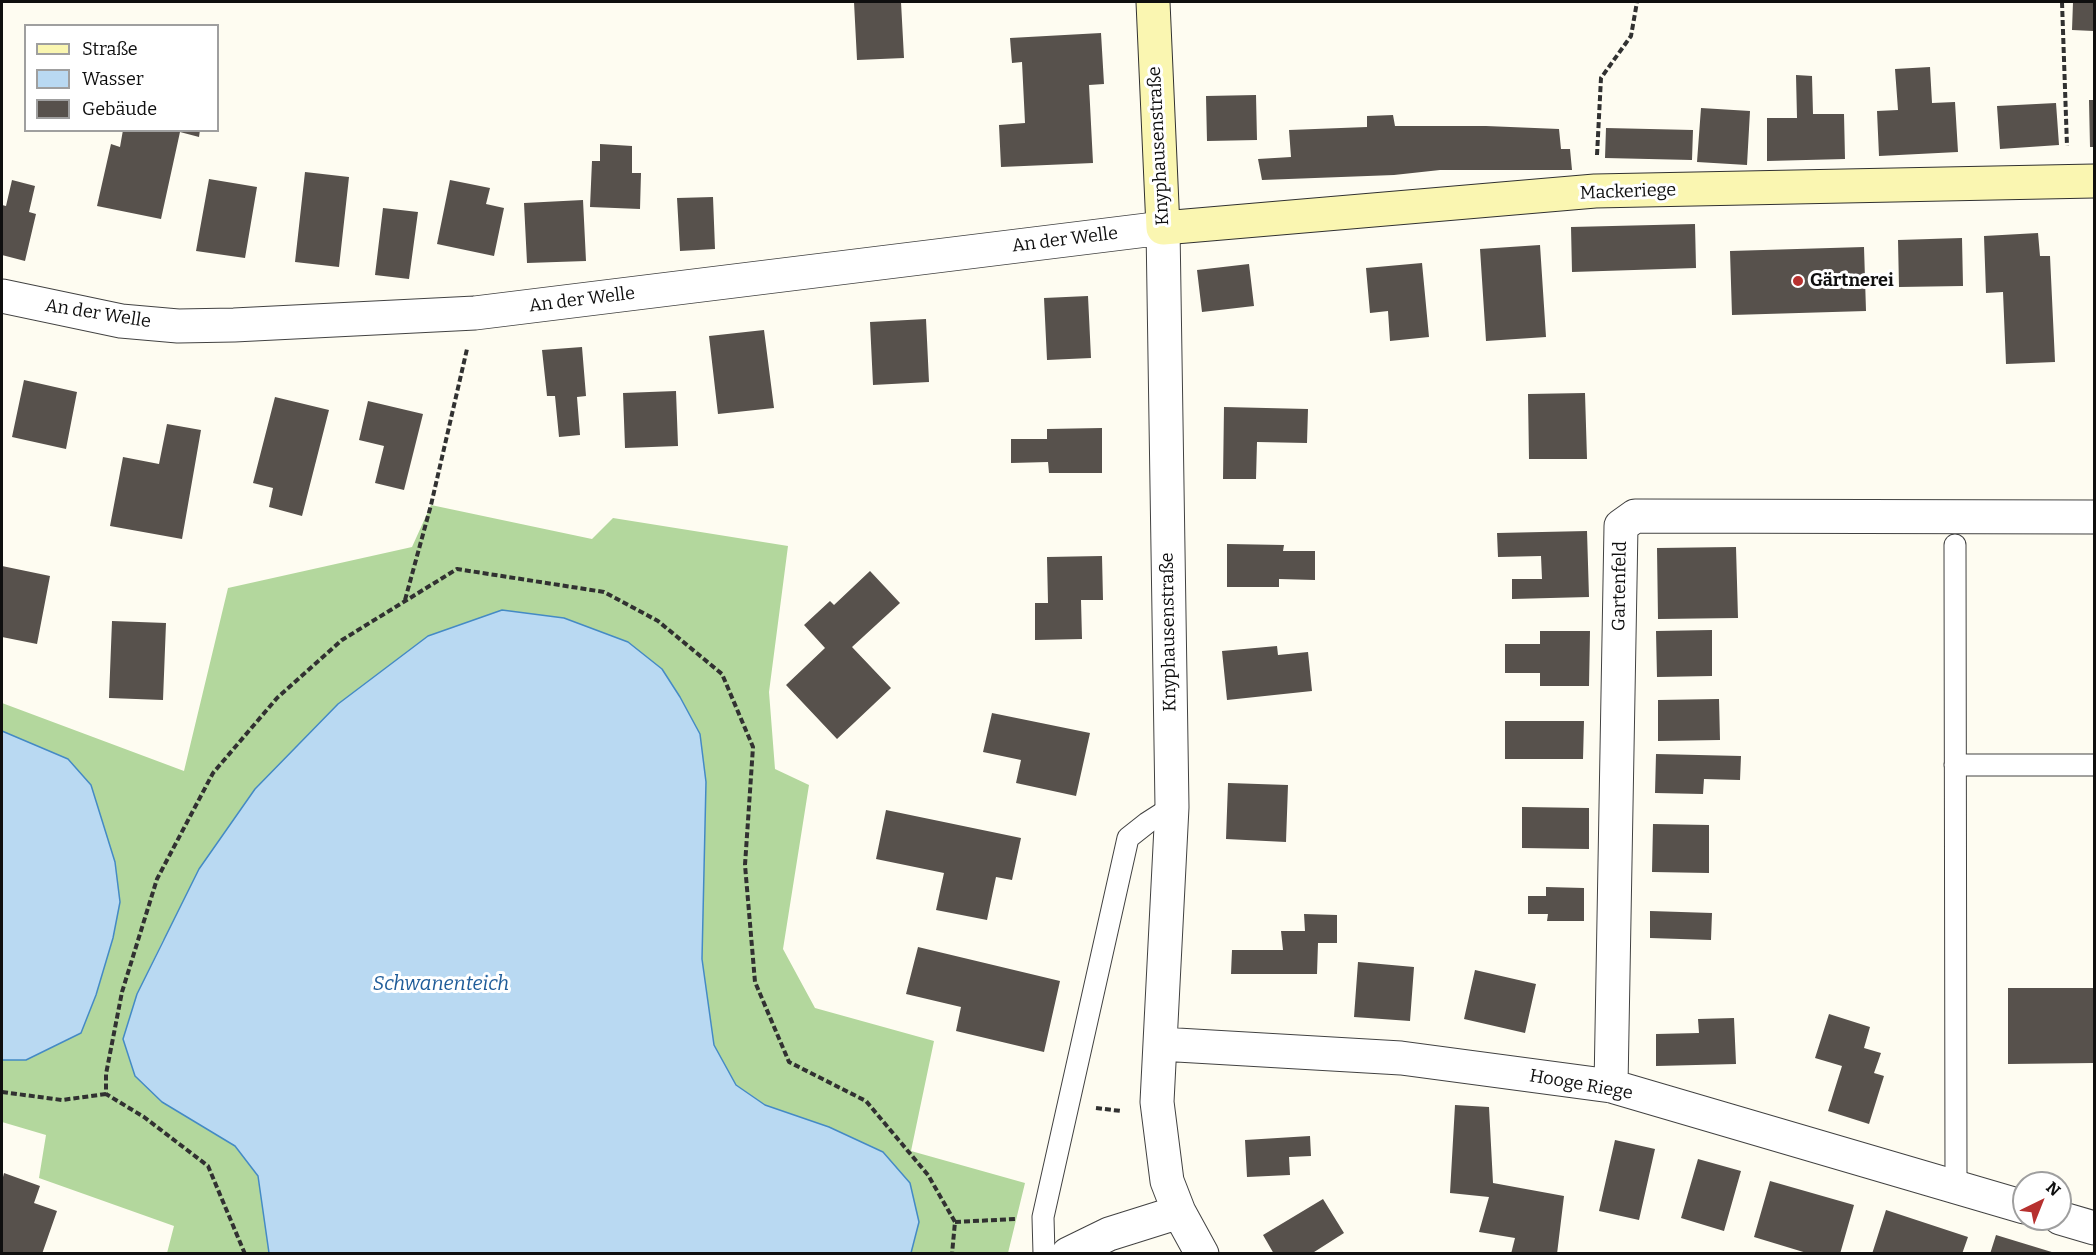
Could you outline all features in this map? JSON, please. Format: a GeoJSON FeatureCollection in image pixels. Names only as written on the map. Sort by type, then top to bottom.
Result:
{"type":"FeatureCollection","features":[{"type":"Feature","properties":{"kind":"main road","name":"Knyphausenstraße"},"geometry":{"type":"LineString","coordinates":[[1153,2],[1163,228]]}},
{"type":"Feature","properties":{"kind":"main road","name":"Mackeriege"},"geometry":{"type":"LineString","coordinates":[[1163,228],[1595,191],[2081,182]]}},
{"type":"Feature","properties":{"kind":"street","name":"An der Welle"},"geometry":{"type":"LineString","coordinates":[[2,296],[121,321],[178,326],[475,313],[1163,228]]}},
{"type":"Feature","properties":{"kind":"street","name":"Knyphausenstraße"},"geometry":{"type":"LineString","coordinates":[[1163,228],[1172,807],[1157,1102],[1167,1181],[1179,1212],[1203,1254]]}},
{"type":"Feature","properties":{"kind":"street","name":"Gartenfeld"},"geometry":{"type":"LineString","coordinates":[[1611,1086],[1621,526],[1635,516],[2094,517]]}},
{"type":"Feature","properties":{"kind":"street","name":"Hooge Riege"},"geometry":{"type":"LineString","coordinates":[[1160,1044],[1401,1058],[1611,1086],[2012,1203]]}},
{"type":"Feature","properties":{"kind":"street"},"geometry":{"type":"LineString","coordinates":[[1068,1254],[1109,1234],[1179,1212]]}},
{"type":"Feature","properties":{"kind":"street"},"geometry":{"type":"LineString","coordinates":[[2072,1222],[2094,1228]]}},
{"type":"Feature","properties":{"kind":"lane"},"geometry":{"type":"LineString","coordinates":[[1955,545],[1956,1187]]}},
{"type":"Feature","properties":{"kind":"lane"},"geometry":{"type":"LineString","coordinates":[[1955,765],[2094,765]]}},
{"type":"Feature","properties":{"kind":"lane"},"geometry":{"type":"LineString","coordinates":[[1044,1254],[1043,1217],[1128,838],[1172,807]]}},
{"type":"Feature","properties":{"kind":"path"},"geometry":{"type":"LineString","coordinates":[[1595,191],[1600,78],[1631,36],[1637,2]]}},
{"type":"Feature","properties":{"kind":"path"},"geometry":{"type":"LineString","coordinates":[[2062,2],[2081,182]]}},
{"type":"Feature","properties":{"kind":"path"},"geometry":{"type":"LineString","coordinates":[[404,602],[431,505],[475,313]]}},
{"type":"Feature","properties":{"kind":"path"},"geometry":{"type":"LineString","coordinates":[[106,1094],[106,1074],[122,992],[157,879],[213,773],[277,698],[342,640],[458,569],[604,592],[658,621],[722,674],[753,747],[745,865],[755,982],[789,1062],[866,1101],[928,1175],[955,1222],[952,1254]]}},
{"type":"Feature","properties":{"kind":"path"},"geometry":{"type":"LineString","coordinates":[[2,1092],[62,1100],[106,1094],[144,1117],[208,1166],[245,1254]]}},
{"type":"Feature","properties":{"kind":"path"},"geometry":{"type":"LineString","coordinates":[[1068,1105],[1140,1114],[1157,1102]]}},
{"type":"Feature","properties":{"kind":"path"},"geometry":{"type":"LineString","coordinates":[[955,1222],[1043,1217]]}},
{"type":"Feature","properties":{"kind":"green space"},"geometry":{"type":"Polygon","coordinates":[[[431,505],[592,539],[613,518],[788,546],[769,692],[775,769],[809,785],[783,949],[815,1008],[934,1041],[911,1151],[1025,1183],[1008,1253],[911,1253],[919,1222],[910,1183],[883,1152],[829,1127],[765,1105],[736,1085],[714,1045],[702,959],[706,782],[700,734],[662,669],[163,940],[137,994],[123,1039],[162,1102],[235,1146],[258,1176],[269,1253],[167,1253],[174,1226],[39,1178],[46,1135],[2,1122],[2,1060],[26,1060],[81,1033],[96,995],[113,938],[68,759],[2,731],[2,703],[184,771],[228,588],[412,547],[431,505]]]}},
{"type":"Feature","properties":{"kind":"water","name":"Schwanenteich"},"geometry":{"type":"Polygon","coordinates":[[[502,610],[564,618],[628,642],[662,669],[680,697],[700,734],[706,782],[702,959],[714,1045],[736,1085],[765,1105],[829,1127],[883,1152],[910,1183],[919,1222],[911,1253],[269,1253],[258,1176],[235,1146],[162,1102],[135,1076],[123,1039],[137,994],[199,869],[255,789],[338,704],[428,636],[502,610]]]}},
{"type":"Feature","properties":{"kind":"water"},"geometry":{"type":"Polygon","coordinates":[[[2,731],[68,759],[91,785],[115,862],[120,902],[113,938],[96,995],[81,1033],[26,1060],[2,1060],[2,731]]]}},
{"type":"Feature","properties":{"kind":"building"},"geometry":{"type":"Polygon","coordinates":[[[854,2],[901,2],[904,58],[857,60],[854,2]]]}},
{"type":"Feature","properties":{"kind":"building"},"geometry":{"type":"Polygon","coordinates":[[[2073,2],[2094,2],[2094,31],[2072,30],[2073,2]]]}},
{"type":"Feature","properties":{"kind":"building"},"geometry":{"type":"Polygon","coordinates":[[[1101,33],[1104,84],[1089,85],[1093,163],[1001,167],[999,125],[1025,123],[1022,62],[1012,63],[1010,38],[1101,33]]]}},
{"type":"Feature","properties":{"kind":"building"},"geometry":{"type":"Polygon","coordinates":[[[1930,67],[1932,103],[1955,102],[1958,152],[1879,156],[1877,111],[1898,110],[1895,69],[1930,67]]]}},
{"type":"Feature","properties":{"kind":"building"},"geometry":{"type":"Polygon","coordinates":[[[1796,75],[1812,76],[1813,114],[1844,114],[1845,159],[1767,161],[1767,118],[1797,118],[1796,75]]]}},
{"type":"Feature","properties":{"kind":"building"},"geometry":{"type":"Polygon","coordinates":[[[1256,95],[1257,140],[1207,141],[1206,96],[1256,95]]]}},
{"type":"Feature","properties":{"kind":"building"},"geometry":{"type":"Polygon","coordinates":[[[2089,100],[2094,100],[2094,147],[2090,147],[2089,100]]]}},
{"type":"Feature","properties":{"kind":"building"},"geometry":{"type":"Polygon","coordinates":[[[2056,103],[2059,145],[2000,149],[1997,106],[2056,103]]]}},
{"type":"Feature","properties":{"kind":"building"},"geometry":{"type":"Polygon","coordinates":[[[1701,108],[1750,111],[1747,165],[1697,162],[1701,108]]]}},
{"type":"Feature","properties":{"kind":"building"},"geometry":{"type":"Polygon","coordinates":[[[1393,115],[1395,126],[1559,129],[1561,149],[1570,149],[1572,170],[1440,170],[1394,175],[1262,180],[1258,159],[1291,157],[1289,130],[1367,127],[1367,116],[1393,115]]]}},
{"type":"Feature","properties":{"kind":"building"},"geometry":{"type":"Polygon","coordinates":[[[1606,128],[1693,130],[1692,160],[1605,158],[1606,128]]]}},
{"type":"Feature","properties":{"kind":"building"},"geometry":{"type":"Polygon","coordinates":[[[123,132],[180,132],[161,219],[97,206],[111,144],[120,147],[123,132]]]}},
{"type":"Feature","properties":{"kind":"building"},"geometry":{"type":"Polygon","coordinates":[[[180,132],[200,132],[199,137],[180,132]]]}},
{"type":"Feature","properties":{"kind":"building"},"geometry":{"type":"Polygon","coordinates":[[[600,144],[632,146],[632,173],[641,173],[640,209],[590,207],[592,161],[600,161],[600,144]]]}},
{"type":"Feature","properties":{"kind":"building"},"geometry":{"type":"Polygon","coordinates":[[[305,172],[349,177],[339,267],[295,262],[305,172]]]}},
{"type":"Feature","properties":{"kind":"building"},"geometry":{"type":"Polygon","coordinates":[[[209,179],[257,187],[245,258],[196,251],[209,179]]]}},
{"type":"Feature","properties":{"kind":"building"},"geometry":{"type":"Polygon","coordinates":[[[12,180],[35,186],[29,212],[36,214],[25,261],[2,255],[2,205],[6,206],[12,180]]]}},
{"type":"Feature","properties":{"kind":"building"},"geometry":{"type":"Polygon","coordinates":[[[450,180],[490,188],[486,204],[504,208],[494,256],[437,244],[450,180]]]}},
{"type":"Feature","properties":{"kind":"building"},"geometry":{"type":"Polygon","coordinates":[[[713,197],[715,249],[680,251],[677,198],[713,197]]]}},
{"type":"Feature","properties":{"kind":"building"},"geometry":{"type":"Polygon","coordinates":[[[583,200],[586,261],[527,263],[524,203],[583,200]]]}},
{"type":"Feature","properties":{"kind":"building"},"geometry":{"type":"Polygon","coordinates":[[[383,208],[418,212],[409,279],[375,275],[383,208]]]}},
{"type":"Feature","properties":{"kind":"building"},"geometry":{"type":"Polygon","coordinates":[[[1695,224],[1696,268],[1572,272],[1571,227],[1695,224]]]}},
{"type":"Feature","properties":{"kind":"building"},"geometry":{"type":"Polygon","coordinates":[[[2038,233],[2040,256],[2050,256],[2055,362],[2006,364],[2003,292],[1986,293],[1984,236],[2038,233]]]}},
{"type":"Feature","properties":{"kind":"building"},"geometry":{"type":"Polygon","coordinates":[[[1962,238],[1963,286],[1899,287],[1898,240],[1962,238]]]}},
{"type":"Feature","properties":{"kind":"building"},"geometry":{"type":"Polygon","coordinates":[[[1540,245],[1546,337],[1486,341],[1480,249],[1540,245]]]}},
{"type":"Feature","properties":{"kind":"building","name":"Gärtnerei"},"geometry":{"type":"Polygon","coordinates":[[[1864,247],[1866,311],[1732,315],[1730,251],[1864,247]]]}},
{"type":"Feature","properties":{"kind":"building"},"geometry":{"type":"Polygon","coordinates":[[[1422,263],[1429,337],[1390,341],[1388,311],[1370,313],[1366,268],[1422,263]]]}},
{"type":"Feature","properties":{"kind":"building"},"geometry":{"type":"Polygon","coordinates":[[[1249,264],[1254,306],[1202,312],[1197,270],[1249,264]]]}},
{"type":"Feature","properties":{"kind":"building"},"geometry":{"type":"Polygon","coordinates":[[[1088,296],[1091,358],[1047,360],[1044,298],[1088,296]]]}},
{"type":"Feature","properties":{"kind":"building"},"geometry":{"type":"Polygon","coordinates":[[[926,319],[929,382],[873,385],[870,322],[926,319]]]}},
{"type":"Feature","properties":{"kind":"building"},"geometry":{"type":"Polygon","coordinates":[[[764,330],[774,408],[718,414],[709,336],[764,330]]]}},
{"type":"Feature","properties":{"kind":"building"},"geometry":{"type":"Polygon","coordinates":[[[582,347],[586,396],[577,397],[580,435],[559,437],[555,396],[547,396],[542,350],[582,347]]]}},
{"type":"Feature","properties":{"kind":"building"},"geometry":{"type":"Polygon","coordinates":[[[24,380],[77,392],[66,449],[12,437],[24,380]]]}},
{"type":"Feature","properties":{"kind":"building"},"geometry":{"type":"Polygon","coordinates":[[[676,391],[678,446],[625,448],[623,393],[676,391]]]}},
{"type":"Feature","properties":{"kind":"building"},"geometry":{"type":"Polygon","coordinates":[[[1585,393],[1587,459],[1529,459],[1528,394],[1585,393]]]}},
{"type":"Feature","properties":{"kind":"building"},"geometry":{"type":"Polygon","coordinates":[[[275,397],[329,410],[302,516],[269,507],[273,488],[253,483],[275,397]]]}},
{"type":"Feature","properties":{"kind":"building"},"geometry":{"type":"Polygon","coordinates":[[[368,401],[423,414],[404,490],[375,483],[384,446],[359,440],[368,401]]]}},
{"type":"Feature","properties":{"kind":"building"},"geometry":{"type":"Polygon","coordinates":[[[1224,407],[1308,409],[1307,443],[1257,442],[1256,479],[1223,479],[1224,407]]]}},
{"type":"Feature","properties":{"kind":"building"},"geometry":{"type":"Polygon","coordinates":[[[167,424],[201,430],[182,539],[110,526],[123,457],[159,464],[167,424]]]}},
{"type":"Feature","properties":{"kind":"building"},"geometry":{"type":"Polygon","coordinates":[[[1102,428],[1102,473],[1049,473],[1048,462],[1011,463],[1011,439],[1047,439],[1047,429],[1102,428]]]}},
{"type":"Feature","properties":{"kind":"building"},"geometry":{"type":"Polygon","coordinates":[[[1587,531],[1589,597],[1512,599],[1512,579],[1542,579],[1541,556],[1498,557],[1497,533],[1587,531]]]}},
{"type":"Feature","properties":{"kind":"building"},"geometry":{"type":"Polygon","coordinates":[[[1227,544],[1284,545],[1283,551],[1315,551],[1315,580],[1279,579],[1279,587],[1227,587],[1227,544]]]}},
{"type":"Feature","properties":{"kind":"building"},"geometry":{"type":"Polygon","coordinates":[[[1736,547],[1738,618],[1658,619],[1657,548],[1736,547]]]}},
{"type":"Feature","properties":{"kind":"building"},"geometry":{"type":"Polygon","coordinates":[[[1102,556],[1103,600],[1081,600],[1082,639],[1035,640],[1035,603],[1048,603],[1047,557],[1102,556]]]}},
{"type":"Feature","properties":{"kind":"building"},"geometry":{"type":"Polygon","coordinates":[[[2,566],[50,576],[37,644],[2,637],[2,566]]]}},
{"type":"Feature","properties":{"kind":"building"},"geometry":{"type":"Polygon","coordinates":[[[870,571],[900,603],[852,647],[891,688],[837,739],[786,685],[825,648],[804,625],[830,601],[834,605],[870,571]]]}},
{"type":"Feature","properties":{"kind":"building"},"geometry":{"type":"Polygon","coordinates":[[[112,621],[166,623],[163,700],[109,698],[112,621]]]}},
{"type":"Feature","properties":{"kind":"building"},"geometry":{"type":"Polygon","coordinates":[[[1712,630],[1712,676],[1657,677],[1656,631],[1712,630]]]}},
{"type":"Feature","properties":{"kind":"building"},"geometry":{"type":"Polygon","coordinates":[[[1540,631],[1590,631],[1589,686],[1540,686],[1540,673],[1505,673],[1505,644],[1540,644],[1540,631]]]}},
{"type":"Feature","properties":{"kind":"building"},"geometry":{"type":"Polygon","coordinates":[[[1277,646],[1278,655],[1308,652],[1312,691],[1227,700],[1222,651],[1277,646]]]}},
{"type":"Feature","properties":{"kind":"building"},"geometry":{"type":"Polygon","coordinates":[[[1719,699],[1720,740],[1658,741],[1658,700],[1719,699]]]}},
{"type":"Feature","properties":{"kind":"building"},"geometry":{"type":"Polygon","coordinates":[[[992,713],[1090,733],[1076,796],[1016,783],[1021,760],[983,752],[992,713]]]}},
{"type":"Feature","properties":{"kind":"building"},"geometry":{"type":"Polygon","coordinates":[[[1505,721],[1584,721],[1583,759],[1505,759],[1505,721]]]}},
{"type":"Feature","properties":{"kind":"building"},"geometry":{"type":"Polygon","coordinates":[[[1656,754],[1741,756],[1740,780],[1704,779],[1703,794],[1655,793],[1656,754]]]}},
{"type":"Feature","properties":{"kind":"building"},"geometry":{"type":"Polygon","coordinates":[[[1228,783],[1288,785],[1286,842],[1226,839],[1228,783]]]}},
{"type":"Feature","properties":{"kind":"building"},"geometry":{"type":"Polygon","coordinates":[[[1522,807],[1589,808],[1589,849],[1522,848],[1522,807]]]}},
{"type":"Feature","properties":{"kind":"building"},"geometry":{"type":"Polygon","coordinates":[[[886,810],[1021,838],[1012,880],[996,877],[987,920],[936,910],[944,873],[876,859],[886,810]]]}},
{"type":"Feature","properties":{"kind":"building"},"geometry":{"type":"Polygon","coordinates":[[[1653,824],[1709,825],[1709,873],[1652,872],[1653,824]]]}},
{"type":"Feature","properties":{"kind":"building"},"geometry":{"type":"Polygon","coordinates":[[[1546,887],[1584,888],[1584,921],[1547,921],[1548,914],[1528,914],[1528,896],[1546,896],[1546,887]]]}},
{"type":"Feature","properties":{"kind":"building"},"geometry":{"type":"Polygon","coordinates":[[[1650,911],[1712,913],[1711,940],[1650,938],[1650,911]]]}},
{"type":"Feature","properties":{"kind":"building"},"geometry":{"type":"Polygon","coordinates":[[[1304,914],[1337,915],[1337,943],[1318,943],[1317,974],[1231,974],[1232,950],[1283,950],[1281,931],[1305,931],[1304,914]]]}},
{"type":"Feature","properties":{"kind":"building"},"geometry":{"type":"Polygon","coordinates":[[[918,947],[1060,981],[1044,1052],[956,1031],[961,1007],[906,994],[918,947]]]}},
{"type":"Feature","properties":{"kind":"building"},"geometry":{"type":"Polygon","coordinates":[[[1358,962],[1414,967],[1410,1021],[1354,1017],[1358,962]]]}},
{"type":"Feature","properties":{"kind":"building"},"geometry":{"type":"Polygon","coordinates":[[[1475,970],[1536,984],[1525,1033],[1464,1019],[1475,970]]]}},
{"type":"Feature","properties":{"kind":"building"},"geometry":{"type":"Polygon","coordinates":[[[2008,988],[2094,988],[2094,1063],[2008,1064],[2008,988]]]}},
{"type":"Feature","properties":{"kind":"building"},"geometry":{"type":"Polygon","coordinates":[[[1829,1014],[1870,1027],[1864,1048],[1881,1053],[1874,1073],[1884,1076],[1869,1124],[1828,1111],[1842,1066],[1815,1058],[1829,1014]]]}},
{"type":"Feature","properties":{"kind":"building"},"geometry":{"type":"Polygon","coordinates":[[[1734,1018],[1736,1064],[1656,1066],[1656,1034],[1699,1033],[1698,1019],[1734,1018]]]}},
{"type":"Feature","properties":{"kind":"building"},"geometry":{"type":"Polygon","coordinates":[[[1455,1105],[1489,1107],[1493,1183],[1564,1196],[1557,1254],[1511,1254],[1515,1238],[1479,1232],[1489,1197],[1450,1193],[1455,1105]]]}},
{"type":"Feature","properties":{"kind":"building"},"geometry":{"type":"Polygon","coordinates":[[[1310,1136],[1311,1156],[1289,1157],[1290,1175],[1247,1177],[1245,1140],[1310,1136]]]}},
{"type":"Feature","properties":{"kind":"building"},"geometry":{"type":"Polygon","coordinates":[[[1615,1140],[1655,1149],[1639,1220],[1599,1211],[1615,1140]]]}},
{"type":"Feature","properties":{"kind":"building"},"geometry":{"type":"Polygon","coordinates":[[[1698,1159],[1741,1171],[1724,1231],[1681,1218],[1698,1159]]]}},
{"type":"Feature","properties":{"kind":"building"},"geometry":{"type":"Polygon","coordinates":[[[4,1173],[40,1186],[34,1203],[57,1211],[42,1254],[2,1254],[2,1181],[4,1173]]]}},
{"type":"Feature","properties":{"kind":"building"},"geometry":{"type":"Polygon","coordinates":[[[1770,1181],[1854,1205],[1840,1254],[1810,1254],[1754,1237],[1770,1181]]]}},
{"type":"Feature","properties":{"kind":"building"},"geometry":{"type":"Polygon","coordinates":[[[1323,1199],[1344,1233],[1311,1254],[1274,1254],[1263,1235],[1323,1199]]]}},
{"type":"Feature","properties":{"kind":"building"},"geometry":{"type":"Polygon","coordinates":[[[1886,1210],[1968,1237],[1962,1254],[1872,1254],[1886,1210]]]}},
{"type":"Feature","properties":{"kind":"building"},"geometry":{"type":"Polygon","coordinates":[[[1996,1235],[2055,1253],[2055,1254],[1990,1254],[1996,1235]]]}},
{"type":"Feature","properties":{"kind":"place","name":"Gärtnerei"},"geometry":{"type":"Point","coordinates":[1798,281]}}]}
